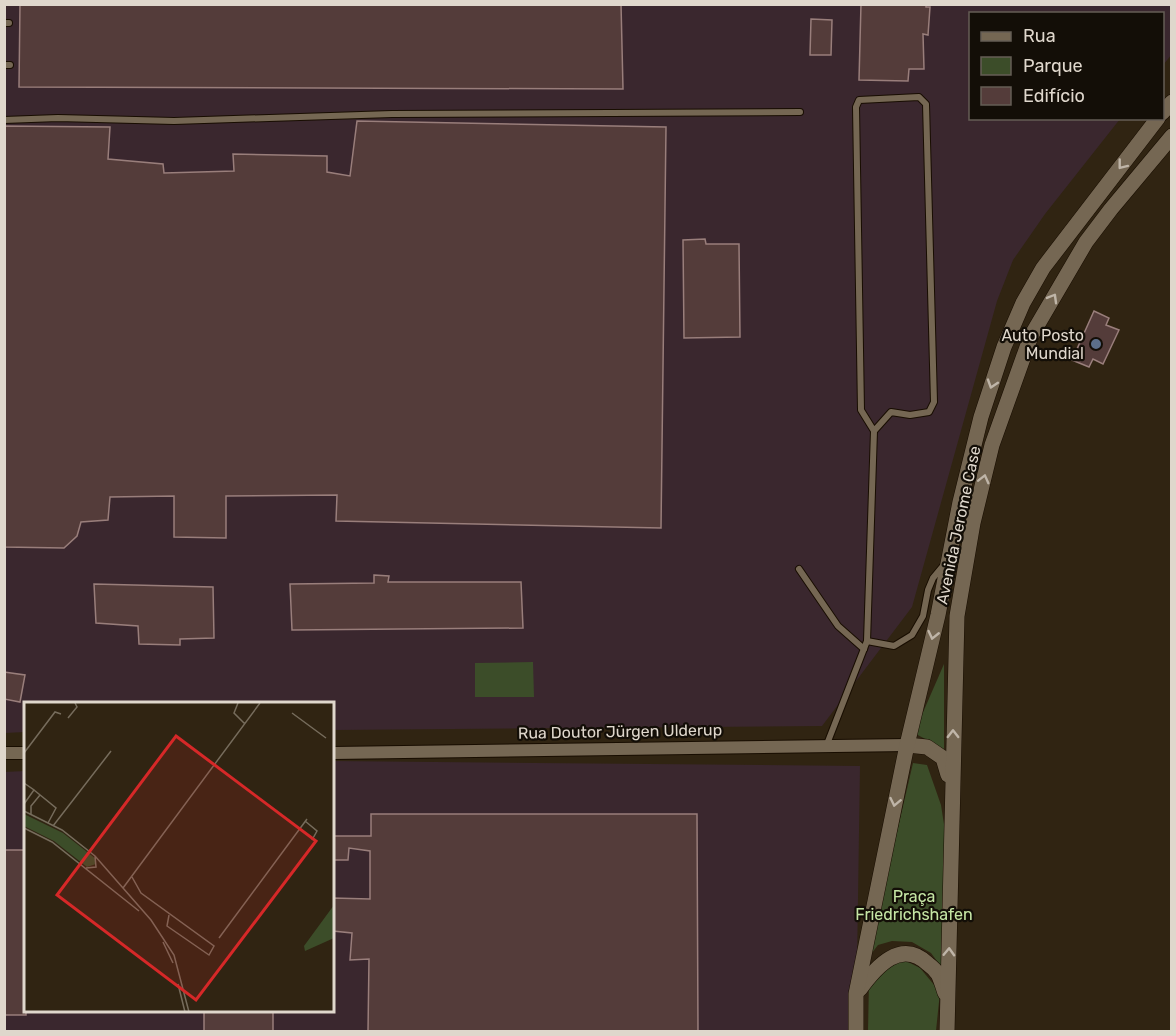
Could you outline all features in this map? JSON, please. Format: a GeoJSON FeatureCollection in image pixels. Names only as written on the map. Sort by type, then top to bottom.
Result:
{"type":"FeatureCollection","features":[{"type":"Feature","properties":{"kind":"main road","name":"Avenida Jerome Case"},"geometry":{"type":"LineString","coordinates":[[856,1032],[856,994],[907,745],[981,417],[1004,347],[1023,303],[1043,268],[1156,120]]}},
{"type":"Feature","properties":{"kind":"main road","name":"Avenida Jerome Case"},"geometry":{"type":"LineString","coordinates":[[947,1032],[953,698],[957,616],[973,523],[992,445],[1031,336],[1086,242],[1172,136]]}},
{"type":"Feature","properties":{"kind":"main road"},"geometry":{"type":"LineString","coordinates":[[907,745],[927,747],[943,758],[953,793]]}},
{"type":"Feature","properties":{"kind":"main road"},"geometry":{"type":"LineString","coordinates":[[856,994],[872,972],[888,959],[904,953],[921,957],[938,974],[947,1001]]}},
{"type":"Feature","properties":{"kind":"street","name":"Rua Doutor Jürgen Ulderup"},"geometry":{"type":"LineString","coordinates":[[334,753],[827,744],[907,745]]}},
{"type":"Feature","properties":{"kind":"street"},"geometry":{"type":"LineString","coordinates":[[4,753],[24,753]]}},
{"type":"Feature","properties":{"kind":"lane"},"geometry":{"type":"LineString","coordinates":[[827,744],[867,641],[874,431],[861,410],[856,107],[860,100],[919,97],[926,104],[934,402],[929,412],[910,415],[891,412],[874,431]]}},
{"type":"Feature","properties":{"kind":"lane"},"geometry":{"type":"LineString","coordinates":[[4,120],[57,118],[174,121],[392,114],[800,112]]}},
{"type":"Feature","properties":{"kind":"lane"},"geometry":{"type":"LineString","coordinates":[[867,641],[894,646],[912,635],[923,616],[933,578],[948,559]]}},
{"type":"Feature","properties":{"kind":"lane"},"geometry":{"type":"LineString","coordinates":[[799,568],[838,626],[864,649]]}},
{"type":"Feature","properties":{"kind":"shaded area"},"geometry":{"type":"Polygon","coordinates":[[[1171,4],[1172,54],[1164,64],[1164,12],[969,12],[969,120],[1119,120],[1045,214],[1013,260],[997,301],[912,607],[822,726],[334,730],[334,702],[24,702],[24,732],[5,733],[4,5],[1171,4]]]}},
{"type":"Feature","properties":{"kind":"shaded area"},"geometry":{"type":"Polygon","coordinates":[[[334,761],[860,766],[856,1031],[5,1031],[4,772],[24,771],[24,1012],[334,1012],[334,761]]]}},
{"type":"Feature","properties":{"kind":"green space"},"geometry":{"type":"Polygon","coordinates":[[[533,662],[534,697],[475,697],[475,663],[533,662]]]}},
{"type":"Feature","properties":{"kind":"green space"},"geometry":{"type":"Polygon","coordinates":[[[944,664],[944,749],[914,733],[944,664]]]}},
{"type":"Feature","properties":{"kind":"green space","name":"Praça Friedrichshafen"},"geometry":{"type":"Polygon","coordinates":[[[913,763],[927,765],[941,805],[951,870],[942,968],[931,953],[912,942],[892,941],[878,945],[868,958],[913,763]]]}},
{"type":"Feature","properties":{"kind":"green space","name":"Praça Friedrichshafen"},"geometry":{"type":"Polygon","coordinates":[[[904,960],[920,968],[940,992],[936,1031],[868,1032],[869,980],[880,968],[904,960]]]}},
{"type":"Feature","properties":{"kind":"building"},"geometry":{"type":"Polygon","coordinates":[[[20,4],[621,4],[623,89],[19,87],[20,4]]]}},
{"type":"Feature","properties":{"kind":"building"},"geometry":{"type":"Polygon","coordinates":[[[861,4],[926,4],[926,7],[930,7],[928,35],[923,34],[924,69],[909,69],[908,81],[859,80],[861,4]]]}},
{"type":"Feature","properties":{"kind":"building"},"geometry":{"type":"Polygon","coordinates":[[[811,19],[832,20],[831,55],[810,55],[811,19]]]}},
{"type":"Feature","properties":{"kind":"building"},"geometry":{"type":"Polygon","coordinates":[[[357,121],[666,127],[661,528],[336,521],[337,495],[226,496],[226,538],[174,537],[174,496],[110,497],[108,520],[81,522],[77,536],[64,548],[4,547],[4,126],[110,127],[108,159],[163,164],[164,173],[234,171],[233,154],[327,156],[327,172],[350,176],[357,121]]]}},
{"type":"Feature","properties":{"kind":"building"},"geometry":{"type":"Polygon","coordinates":[[[705,239],[706,244],[739,244],[740,337],[684,338],[683,240],[705,239]]]}},
{"type":"Feature","properties":{"kind":"building","name":"Auto Posto Mundial"},"geometry":{"type":"Polygon","coordinates":[[[1094,311],[1109,318],[1106,325],[1119,330],[1103,364],[1093,359],[1089,367],[1072,360],[1094,311]]]}},
{"type":"Feature","properties":{"kind":"building"},"geometry":{"type":"Polygon","coordinates":[[[374,575],[389,576],[388,582],[521,582],[523,628],[292,630],[290,584],[374,583],[374,575]]]}},
{"type":"Feature","properties":{"kind":"building"},"geometry":{"type":"Polygon","coordinates":[[[94,584],[213,587],[214,638],[180,639],[180,645],[139,644],[138,626],[96,623],[94,584]]]}},
{"type":"Feature","properties":{"kind":"building"},"geometry":{"type":"Polygon","coordinates":[[[4,672],[25,675],[20,702],[4,699],[4,672]]]}},
{"type":"Feature","properties":{"kind":"building"},"geometry":{"type":"Polygon","coordinates":[[[371,814],[697,814],[698,1032],[368,1032],[369,959],[350,960],[352,933],[334,931],[334,898],[370,899],[370,851],[349,848],[348,860],[334,860],[334,836],[371,836],[371,814]]]}},
{"type":"Feature","properties":{"kind":"building"},"geometry":{"type":"Polygon","coordinates":[[[4,850],[24,850],[24,1012],[26,1015],[4,1015],[4,850]]]}},
{"type":"Feature","properties":{"kind":"building"},"geometry":{"type":"Polygon","coordinates":[[[204,1012],[273,1012],[273,1032],[204,1032],[204,1012]]]}},
{"type":"Feature","properties":{"kind":"place","name":"Auto Posto Mundial"},"geometry":{"type":"Point","coordinates":[1096,344]}}]}
